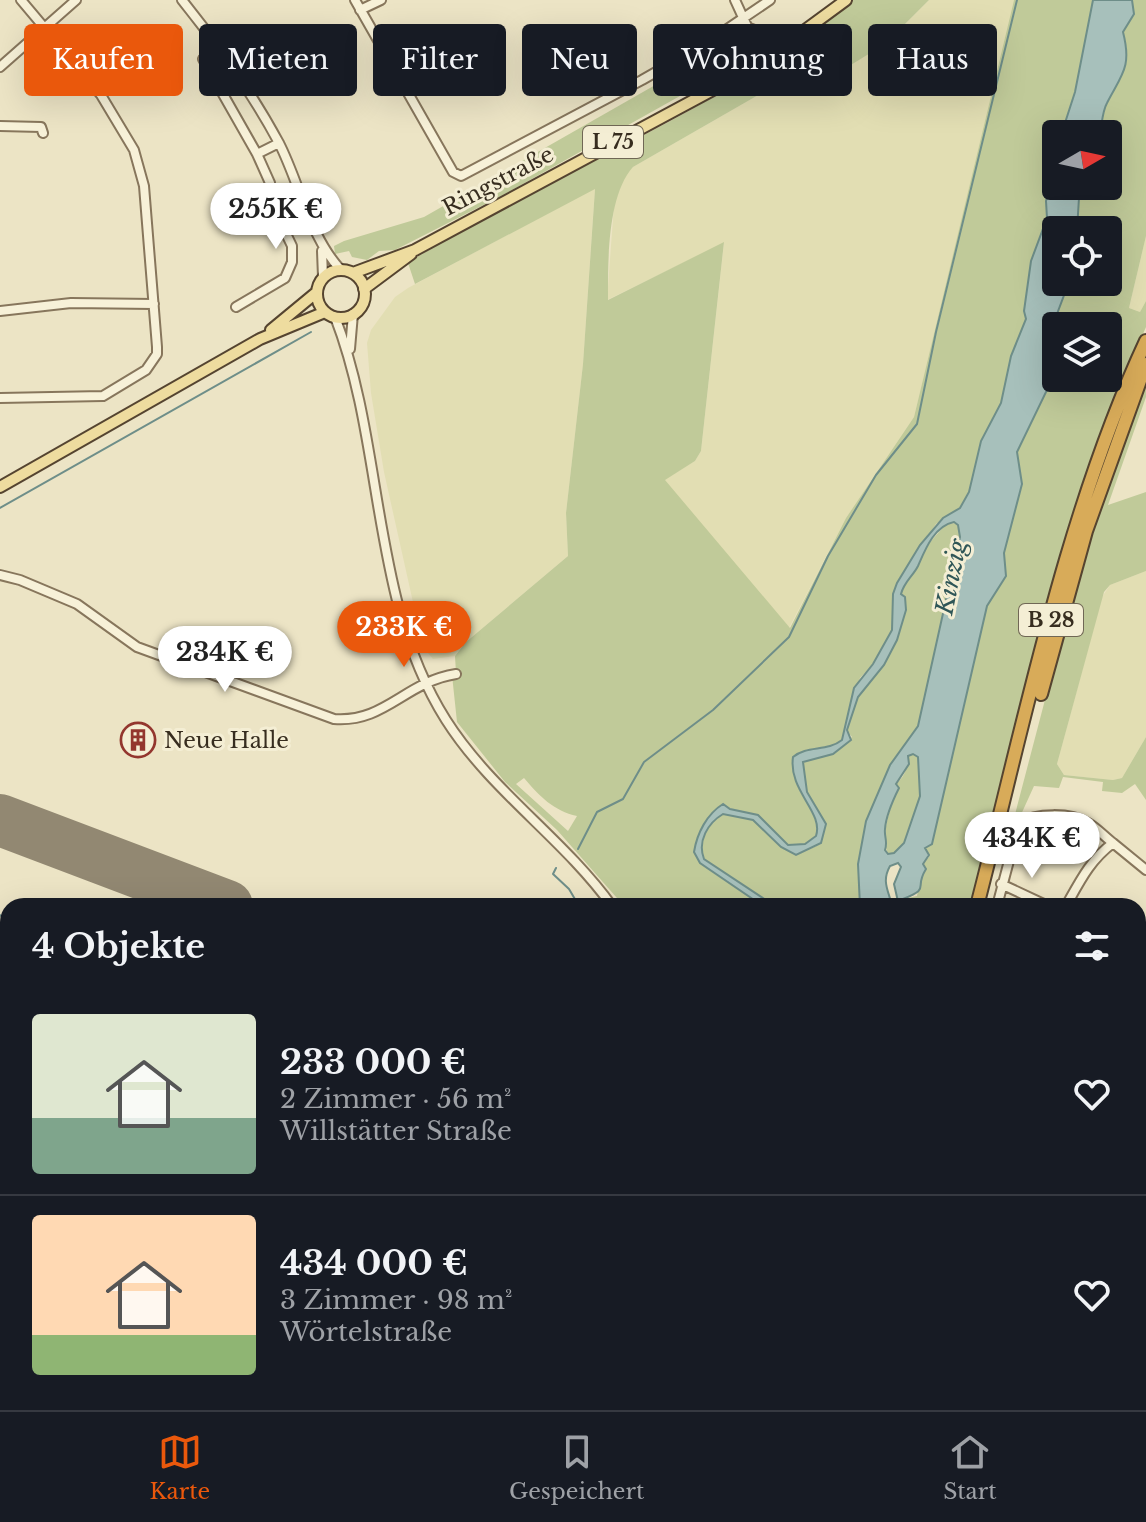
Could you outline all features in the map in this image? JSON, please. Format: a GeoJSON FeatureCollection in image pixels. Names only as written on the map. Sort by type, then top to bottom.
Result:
{"type":"FeatureCollection","features":[{"type":"Feature","properties":{"kind":"highway","name":"B 28"},"geometry":{"type":"LineString","coordinates":[[979,898],[1076,531],[1108,433],[1146,341]]}},
{"type":"Feature","properties":{"kind":"highway","name":"B 28"},"geometry":{"type":"LineString","coordinates":[[987,898],[1086,531],[1146,364]]}},
{"type":"Feature","properties":{"kind":"main road","name":"Ringstraße"},"geometry":{"type":"LineString","coordinates":[[816,24],[846,0]]}},
{"type":"Feature","properties":{"kind":"main road","name":"Ringstraße"},"geometry":{"type":"LineString","coordinates":[[353,273],[415,250],[699,96]]}},
{"type":"Feature","properties":{"kind":"main road","name":"Ringstraße"},"geometry":{"type":"LineString","coordinates":[[364,289],[398,267],[415,250]]}},
{"type":"Feature","properties":{"kind":"main road"},"geometry":{"type":"LineString","coordinates":[[260,339],[330,314],[353,314],[363,301],[364,289],[353,273],[341,270],[323,277],[317,292],[318,303],[330,314]]}},
{"type":"Feature","properties":{"kind":"main road"},"geometry":{"type":"LineString","coordinates":[[0,487],[260,339],[317,292]]}},
{"type":"Feature","properties":{"kind":"street"},"geometry":{"type":"LineString","coordinates":[[21,0],[42,24]]}},
{"type":"Feature","properties":{"kind":"street"},"geometry":{"type":"LineString","coordinates":[[48,24],[76,0]]}},
{"type":"Feature","properties":{"kind":"street"},"geometry":{"type":"LineString","coordinates":[[182,0],[226,54],[279,143],[319,238],[329,257],[341,270]]}},
{"type":"Feature","properties":{"kind":"street"},"geometry":{"type":"LineString","coordinates":[[355,0],[453,172],[465,175],[705,44],[770,0]]}},
{"type":"Feature","properties":{"kind":"street"},"geometry":{"type":"LineString","coordinates":[[360,10],[381,0]]}},
{"type":"Feature","properties":{"kind":"street"},"geometry":{"type":"LineString","coordinates":[[735,0],[745,24]]}},
{"type":"Feature","properties":{"kind":"street"},"geometry":{"type":"LineString","coordinates":[[0,67],[24,46]]}},
{"type":"Feature","properties":{"kind":"street"},"geometry":{"type":"LineString","coordinates":[[0,398],[95,398],[146,370],[157,354],[144,186],[134,150],[102,96]]}},
{"type":"Feature","properties":{"kind":"street"},"geometry":{"type":"LineString","coordinates":[[224,96],[257,154],[270,183],[278,217],[292,246],[292,262],[285,278],[236,307]]}},
{"type":"Feature","properties":{"kind":"street"},"geometry":{"type":"LineString","coordinates":[[0,126],[35,125],[41,127],[43,133]]}},
{"type":"Feature","properties":{"kind":"street"},"geometry":{"type":"LineString","coordinates":[[257,154],[279,143]]}},
{"type":"Feature","properties":{"kind":"street"},"geometry":{"type":"LineString","coordinates":[[222,219],[262,196],[270,183]]}},
{"type":"Feature","properties":{"kind":"street"},"geometry":{"type":"LineString","coordinates":[[319,238],[325,266],[323,277]]}},
{"type":"Feature","properties":{"kind":"street"},"geometry":{"type":"LineString","coordinates":[[0,311],[71,303],[154,304]]}},
{"type":"Feature","properties":{"kind":"street"},"geometry":{"type":"LineString","coordinates":[[330,314],[350,357],[396,596],[426,681],[445,719],[476,761],[589,874],[606,898]]}},
{"type":"Feature","properties":{"kind":"street"},"geometry":{"type":"LineString","coordinates":[[350,357],[349,330],[353,314]]}},
{"type":"Feature","properties":{"kind":"street"},"geometry":{"type":"LineString","coordinates":[[0,575],[77,604],[137,647],[334,719],[352,721],[378,712],[426,681],[456,674]]}},
{"type":"Feature","properties":{"kind":"street"},"geometry":{"type":"LineString","coordinates":[[998,898],[1015,831],[1024,820],[1052,816],[1079,819],[1146,870]]}},
{"type":"Feature","properties":{"kind":"street"},"geometry":{"type":"LineString","coordinates":[[1070,898],[1087,868],[1113,843]]}},
{"type":"Feature","properties":{"kind":"street"},"geometry":{"type":"LineString","coordinates":[[1001,884],[1031,898]]}},
{"type":"Feature","properties":{"kind":"shaded area"},"geometry":{"type":"Polygon","coordinates":[[[929,0],[1014,0],[997,71],[997,24],[905,24],[929,0]]]}},
{"type":"Feature","properties":{"kind":"shaded area"},"geometry":{"type":"Polygon","coordinates":[[[868,54],[868,96],[991,96],[914,417],[846,518],[789,628],[664,480],[695,461],[701,451],[724,243],[607,300],[614,205],[624,176],[633,167],[756,96],[852,96],[852,64],[868,54]]]}},
{"type":"Feature","properties":{"kind":"shaded area"},"geometry":{"type":"Polygon","coordinates":[[[595,188],[583,364],[566,513],[568,556],[466,642],[455,656],[433,659],[423,647],[384,472],[371,393],[367,343],[371,330],[395,297],[408,288],[595,188]]]}},
{"type":"Feature","properties":{"kind":"shaded area"},"geometry":{"type":"Polygon","coordinates":[[[1146,236],[1146,301],[1140,312],[1129,308],[1146,236]]]}},
{"type":"Feature","properties":{"kind":"shaded area"},"geometry":{"type":"Polygon","coordinates":[[[1146,571],[1146,737],[1122,778],[1113,780],[1064,775],[1057,764],[1102,597],[1110,585],[1146,571]]]}},
{"type":"Feature","properties":{"kind":"green space"},"geometry":{"type":"Polygon","coordinates":[[[853,0],[929,0],[905,24],[868,24],[868,54],[852,64],[852,24],[823,24],[853,0]]]}},
{"type":"Feature","properties":{"kind":"green space"},"geometry":{"type":"Polygon","coordinates":[[[1014,0],[1093,0],[1075,92],[1066,120],[1042,120],[1042,200],[1046,200],[1047,216],[1042,216],[1042,231],[1031,261],[1026,319],[1011,356],[1001,403],[981,441],[969,492],[960,508],[936,524],[897,583],[893,594],[892,630],[873,664],[860,678],[842,740],[793,757],[795,780],[815,818],[816,836],[805,844],[788,845],[758,815],[728,808],[706,820],[694,852],[712,872],[751,898],[617,898],[557,830],[505,782],[457,722],[452,675],[456,673],[455,656],[466,642],[568,556],[566,513],[583,364],[595,189],[415,284],[408,263],[471,226],[715,96],[756,96],[633,167],[624,179],[611,230],[608,300],[724,242],[701,451],[695,461],[665,480],[790,628],[846,518],[914,417],[991,96],[997,96],[997,71],[1014,0]],[[524,778],[516,784],[568,831],[577,816],[554,807],[524,778]]]}},
{"type":"Feature","properties":{"kind":"green space"},"geometry":{"type":"Polygon","coordinates":[[[1132,0],[1146,0],[1146,236],[1129,308],[1140,312],[1146,301],[1146,327],[1122,381],[1122,312],[1058,312],[1064,296],[1122,296],[1122,216],[1078,216],[1079,200],[1122,200],[1122,120],[1102,120],[1126,61],[1123,32],[1134,14],[1132,0]]]}},
{"type":"Feature","properties":{"kind":"green space"},"geometry":{"type":"Polygon","coordinates":[[[653,86],[653,96],[680,96],[505,194],[395,250],[379,251],[367,260],[352,257],[349,251],[335,254],[334,246],[344,241],[424,217],[653,86]]]}},
{"type":"Feature","properties":{"kind":"green space"},"geometry":{"type":"Polygon","coordinates":[[[1146,375],[1146,397],[1108,505],[1146,492],[1146,571],[1110,585],[1104,592],[1057,764],[1064,775],[1113,780],[1122,778],[1146,737],[1146,800],[1135,784],[1122,793],[1102,791],[1103,782],[1063,777],[1059,788],[1034,786],[1019,819],[1013,822],[1085,547],[1146,375]]]}},
{"type":"Feature","properties":{"kind":"green space"},"geometry":{"type":"Polygon","coordinates":[[[1046,392],[1118,392],[1094,458],[973,898],[908,898],[917,896],[923,864],[929,857],[925,848],[932,844],[987,606],[1006,576],[1004,553],[1022,484],[1017,452],[1046,392]]]}},
{"type":"Feature","properties":{"kind":"green space"},"geometry":{"type":"Polygon","coordinates":[[[957,523],[960,537],[918,726],[890,765],[858,864],[860,898],[763,898],[704,859],[702,846],[705,834],[723,814],[753,820],[781,847],[796,855],[821,844],[826,824],[807,792],[803,761],[822,756],[852,737],[847,731],[858,697],[878,673],[897,640],[906,610],[901,594],[904,582],[916,569],[923,550],[946,524],[957,523]]]}},
{"type":"Feature","properties":{"kind":"green space"},"geometry":{"type":"Polygon","coordinates":[[[913,753],[918,757],[920,796],[904,843],[894,853],[888,854],[885,839],[889,812],[899,788],[896,784],[905,771],[908,756],[913,753]]]}},
{"type":"Feature","properties":{"kind":"water"},"geometry":{"type":"Polygon","coordinates":[[[1093,0],[1132,0],[1134,14],[1123,32],[1126,62],[1102,120],[1066,120],[1075,92],[1093,0]]]}},
{"type":"Feature","properties":{"kind":"water"},"geometry":{"type":"Polygon","coordinates":[[[1046,200],[1079,200],[1078,216],[1047,216],[1046,200]]]}},
{"type":"Feature","properties":{"kind":"water"},"geometry":{"type":"Polygon","coordinates":[[[1042,231],[1042,296],[1064,296],[1058,312],[1042,312],[1042,392],[1046,392],[1017,452],[1022,484],[1004,553],[1006,576],[987,606],[932,844],[925,848],[929,855],[923,864],[926,869],[920,890],[905,898],[897,898],[894,884],[901,867],[898,863],[890,866],[886,877],[890,898],[860,898],[858,864],[866,821],[890,765],[918,726],[960,537],[958,525],[954,522],[936,533],[902,590],[906,610],[897,640],[884,665],[858,697],[847,730],[851,740],[833,754],[803,762],[807,792],[826,824],[821,843],[796,855],[781,847],[753,820],[723,814],[705,833],[702,846],[704,859],[763,898],[751,898],[700,863],[694,852],[698,838],[708,819],[723,804],[730,809],[758,815],[788,845],[805,844],[816,836],[815,818],[796,780],[793,757],[842,740],[854,688],[873,664],[892,630],[893,594],[897,583],[920,545],[943,518],[960,508],[969,492],[981,441],[1001,403],[1011,356],[1026,319],[1024,311],[1031,261],[1042,231]],[[913,754],[908,756],[909,764],[896,784],[899,788],[885,829],[885,850],[888,854],[894,853],[904,843],[920,796],[918,757],[913,754]]]}},
{"type":"Feature","properties":{"kind":"waterway"},"geometry":{"type":"LineString","coordinates":[[578,849],[597,812],[623,799],[644,762],[713,710],[789,637],[828,556],[876,475],[917,424],[936,332],[1017,0]]}},
{"type":"Feature","properties":{"kind":"waterway"},"geometry":{"type":"LineString","coordinates":[[0,508],[311,332]]}},
{"type":"Feature","properties":{"kind":"waterway"},"geometry":{"type":"LineString","coordinates":[[556,868],[553,874],[574,898]]}},
{"type":"Feature","properties":{"kind":"runway"},"geometry":{"type":"LineString","coordinates":[[0,820],[206,898]]}},
{"type":"Feature","properties":{"kind":"place","name":"Neue Halle"},"geometry":{"type":"Point","coordinates":[138,740]}},
{"type":"Feature","properties":{"kind":"water label","name":"Kinzig"},"geometry":{"type":"Point","coordinates":[951,577]}}]}
